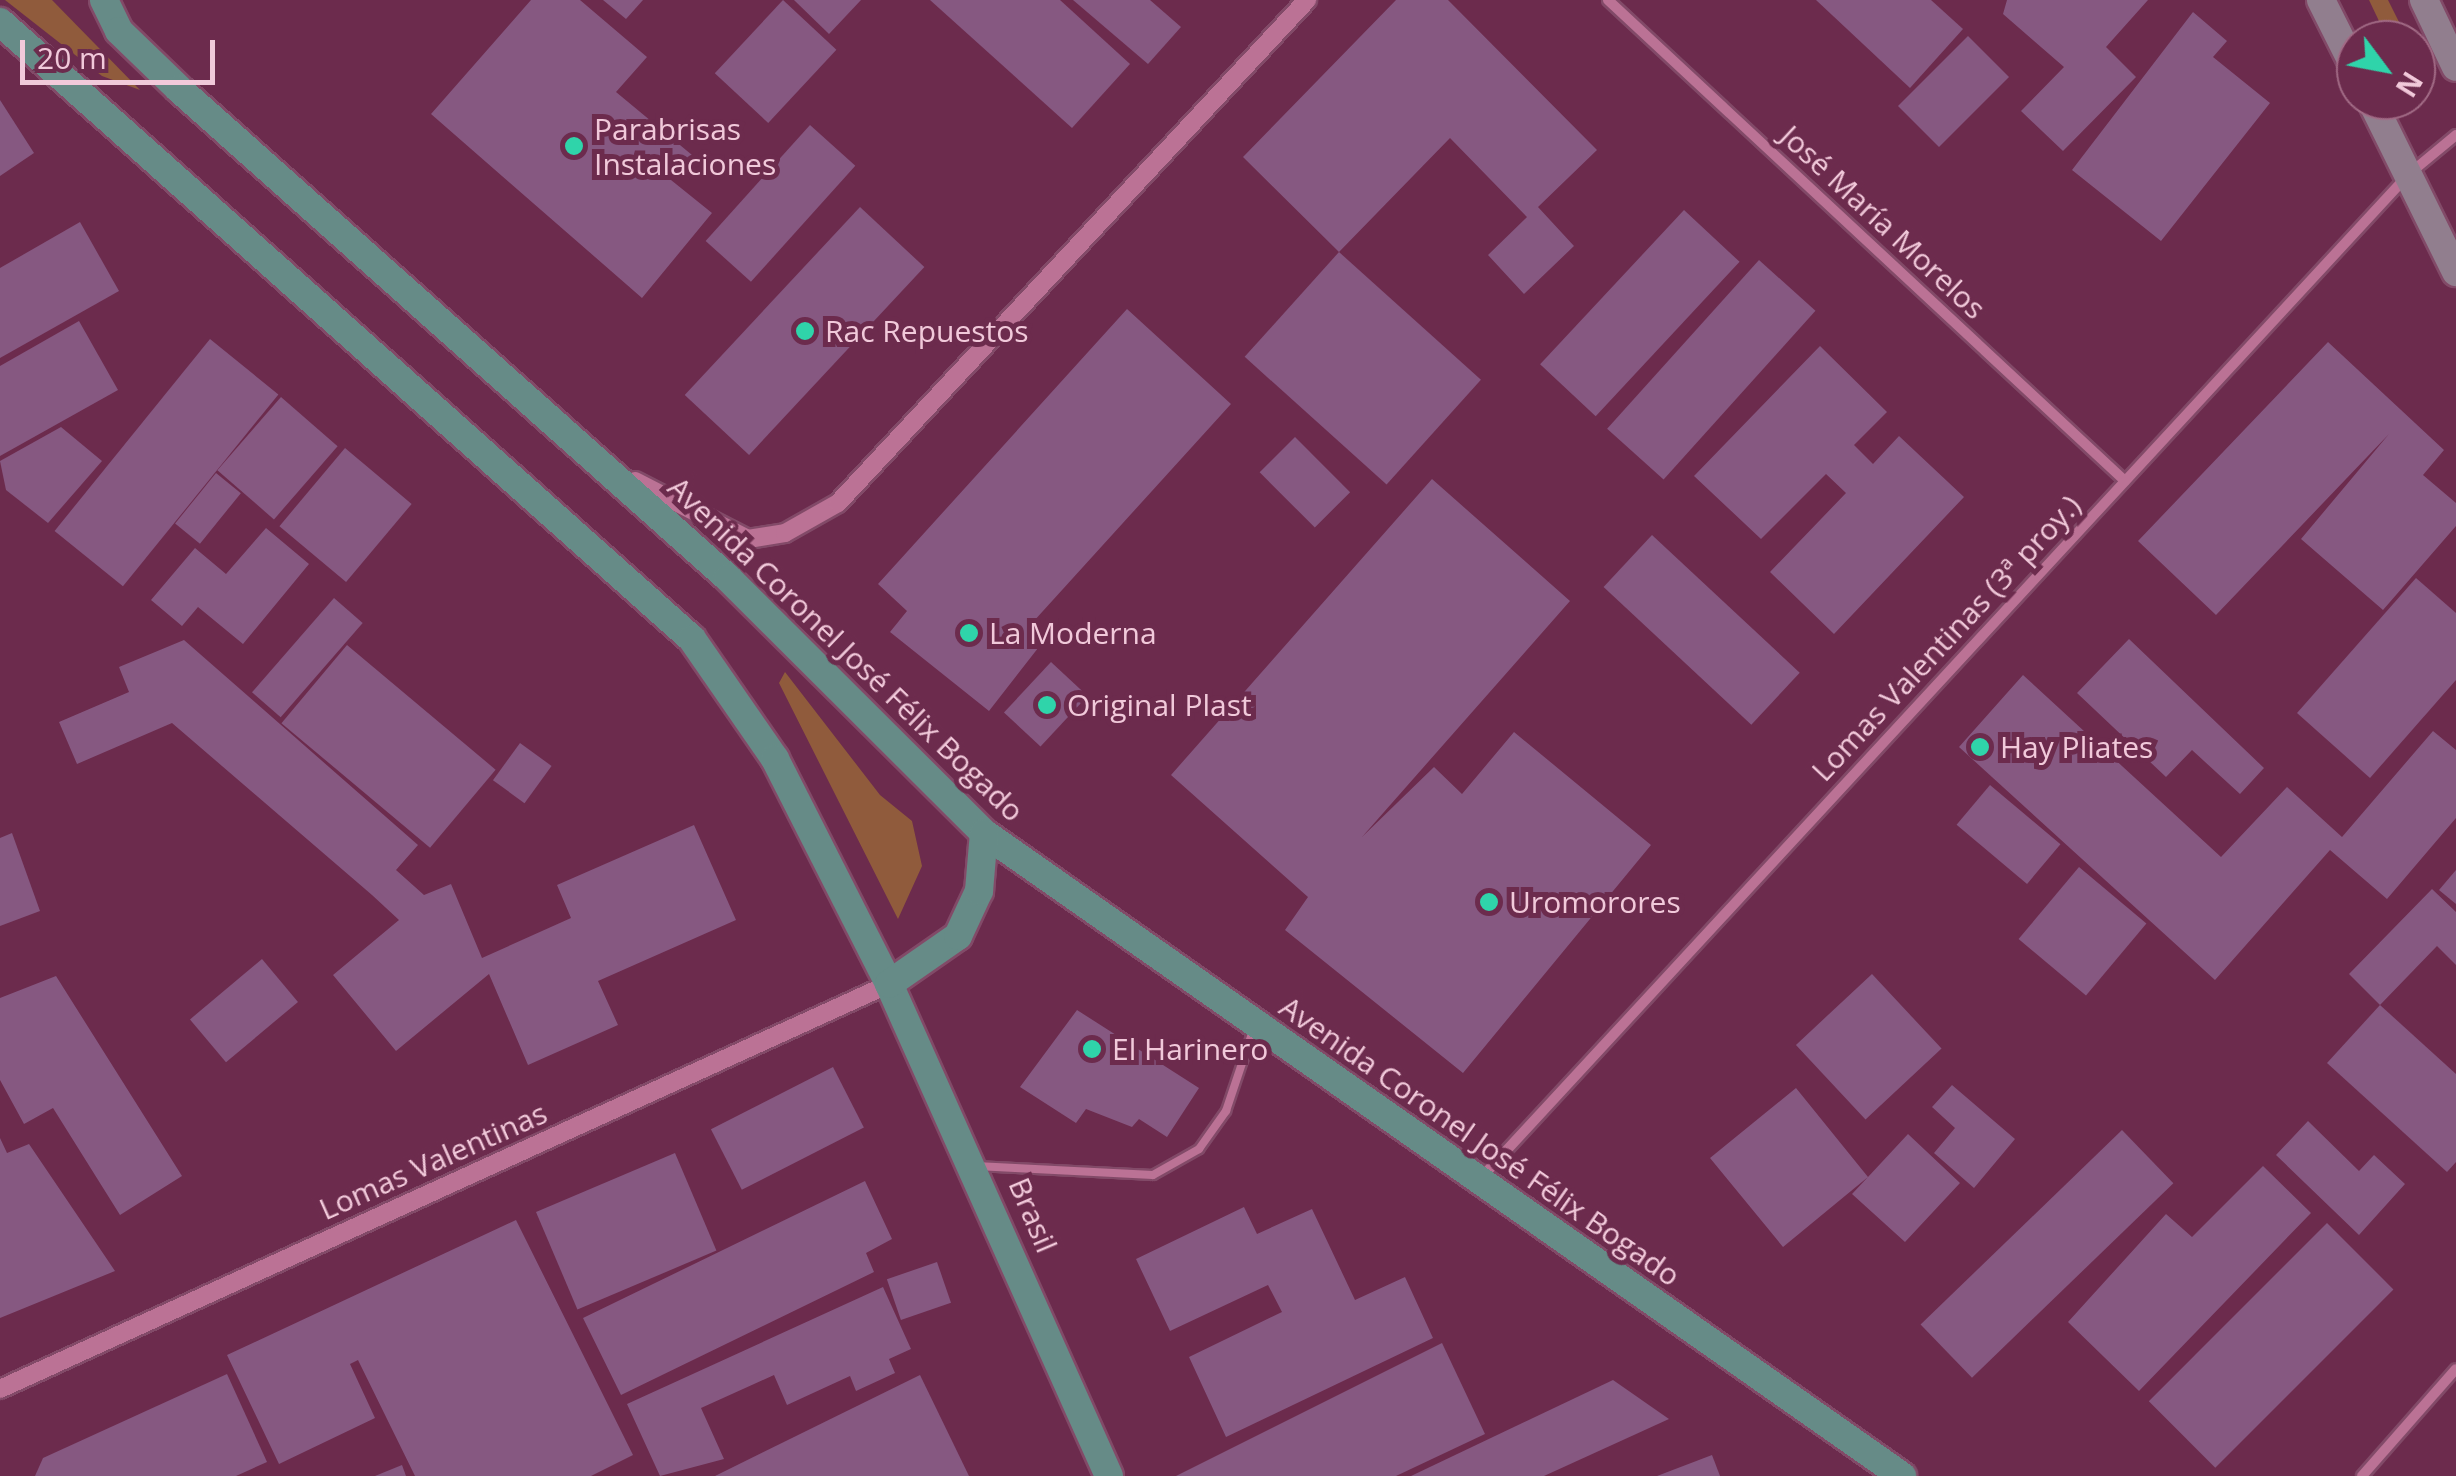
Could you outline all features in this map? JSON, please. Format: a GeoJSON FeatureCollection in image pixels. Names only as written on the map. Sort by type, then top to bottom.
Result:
{"type":"FeatureCollection","features":[{"type":"Feature","properties":{"kind":"main road","name":"Avenida Coronel José Félix Bogado"},"geometry":{"type":"LineString","coordinates":[[104,0],[119,31],[179,89],[596,456],[984,834],[1902,1476]]}},
{"type":"Feature","properties":{"kind":"main road"},"geometry":{"type":"LineString","coordinates":[[2321,0],[2336,30]]}},
{"type":"Feature","properties":{"kind":"main road"},"geometry":{"type":"LineString","coordinates":[[2424,0],[2456,66]]}},
{"type":"Feature","properties":{"kind":"main road"},"geometry":{"type":"LineString","coordinates":[[0,22],[692,639],[775,759],[890,984],[958,936],[980,891],[984,834]]}},
{"type":"Feature","properties":{"kind":"main road"},"geometry":{"type":"LineString","coordinates":[[2381,120],[2456,272]]}},
{"type":"Feature","properties":{"kind":"main road","name":"Brasil"},"geometry":{"type":"LineString","coordinates":[[890,984],[976,1166],[1109,1476]]}},
{"type":"Feature","properties":{"kind":"street"},"geometry":{"type":"LineString","coordinates":[[596,456],[726,535],[784,533],[838,503],[1307,0]]}},
{"type":"Feature","properties":{"kind":"street","name":"José María Morelos"},"geometry":{"type":"LineString","coordinates":[[1608,0],[2124,482]]}},
{"type":"Feature","properties":{"kind":"street","name":"Lomas Valentinas (3ª proy.)"},"geometry":{"type":"LineString","coordinates":[[1480,1180],[2409,174],[2456,135]]}},
{"type":"Feature","properties":{"kind":"street","name":"Lomas Valentinas"},"geometry":{"type":"LineString","coordinates":[[0,1388],[890,984]]}},
{"type":"Feature","properties":{"kind":"street"},"geometry":{"type":"LineString","coordinates":[[2362,1476],[2456,1369]]}},
{"type":"Feature","properties":{"kind":"lane"},"geometry":{"type":"LineString","coordinates":[[976,1166],[1152,1175],[1199,1149],[1226,1111],[1256,1023]]}},
{"type":"Feature","properties":{"kind":"shaded area"},"geometry":{"type":"Polygon","coordinates":[[[5,0],[52,0],[140,90],[102,76],[5,0]]]}},
{"type":"Feature","properties":{"kind":"shaded area"},"geometry":{"type":"Polygon","coordinates":[[[2369,0],[2388,0],[2398,20],[2378,20],[2369,0]]]}},
{"type":"Feature","properties":{"kind":"shaded area"},"geometry":{"type":"Polygon","coordinates":[[[785,672],[880,795],[912,821],[922,866],[898,919],[779,683],[785,672]]]}},
{"type":"Feature","properties":{"kind":"building","name":"Parabrisas Instalaciones"},"geometry":{"type":"Polygon","coordinates":[[[531,0],[580,0],[647,57],[616,92],[692,155],[671,180],[712,213],[642,298],[431,114],[531,0]]]}},
{"type":"Feature","properties":{"kind":"building"},"geometry":{"type":"Polygon","coordinates":[[[603,0],[643,0],[626,19],[603,0]]]}},
{"type":"Feature","properties":{"kind":"building"},"geometry":{"type":"Polygon","coordinates":[[[783,0],[836,50],[768,123],[715,73],[783,0]]]}},
{"type":"Feature","properties":{"kind":"building"},"geometry":{"type":"Polygon","coordinates":[[[794,0],[861,0],[829,34],[794,0]]]}},
{"type":"Feature","properties":{"kind":"building"},"geometry":{"type":"Polygon","coordinates":[[[930,0],[1060,0],[1130,64],[1072,128],[930,0]]]}},
{"type":"Feature","properties":{"kind":"building"},"geometry":{"type":"Polygon","coordinates":[[[1073,0],[1150,0],[1181,27],[1148,64],[1073,0]]]}},
{"type":"Feature","properties":{"kind":"building"},"geometry":{"type":"Polygon","coordinates":[[[1396,0],[1448,0],[1597,150],[1538,207],[1574,246],[1524,294],[1488,255],[1527,217],[1450,138],[1339,252],[1243,157],[1396,0]]]}},
{"type":"Feature","properties":{"kind":"building"},"geometry":{"type":"Polygon","coordinates":[[[1816,0],[1931,0],[1963,29],[1910,88],[1816,0]]]}},
{"type":"Feature","properties":{"kind":"building"},"geometry":{"type":"Polygon","coordinates":[[[2007,0],[2148,0],[2106,47],[2136,77],[2063,151],[2021,111],[2064,67],[2003,14],[2007,0]]]}},
{"type":"Feature","properties":{"kind":"building"},"geometry":{"type":"Polygon","coordinates":[[[2193,12],[2227,41],[2213,57],[2270,103],[2161,241],[2072,170],[2193,12]]]}},
{"type":"Feature","properties":{"kind":"building"},"geometry":{"type":"Polygon","coordinates":[[[1968,36],[2009,77],[1939,147],[1898,106],[1968,36]]]}},
{"type":"Feature","properties":{"kind":"building"},"geometry":{"type":"Polygon","coordinates":[[[0,100],[34,153],[0,176],[0,100]]]}},
{"type":"Feature","properties":{"kind":"building"},"geometry":{"type":"Polygon","coordinates":[[[810,125],[855,166],[751,282],[706,241],[810,125]]]}},
{"type":"Feature","properties":{"kind":"building","name":"Rac Repuestos"},"geometry":{"type":"Polygon","coordinates":[[[860,207],[924,267],[749,455],[685,395],[860,207]]]}},
{"type":"Feature","properties":{"kind":"building"},"geometry":{"type":"Polygon","coordinates":[[[1684,210],[1740,262],[1596,416],[1540,364],[1684,210]]]}},
{"type":"Feature","properties":{"kind":"building"},"geometry":{"type":"Polygon","coordinates":[[[80,222],[119,291],[0,358],[0,268],[80,222]]]}},
{"type":"Feature","properties":{"kind":"building"},"geometry":{"type":"Polygon","coordinates":[[[1339,252],[1481,380],[1387,485],[1245,357],[1339,252]]]}},
{"type":"Feature","properties":{"kind":"building"},"geometry":{"type":"Polygon","coordinates":[[[1759,260],[1815,311],[1664,480],[1607,429],[1759,260]]]}},
{"type":"Feature","properties":{"kind":"building"},"geometry":{"type":"Polygon","coordinates":[[[1127,309],[1231,404],[1033,622],[1049,634],[989,711],[890,632],[907,611],[878,584],[1127,309]]]}},
{"type":"Feature","properties":{"kind":"building"},"geometry":{"type":"Polygon","coordinates":[[[79,321],[118,390],[0,456],[0,366],[79,321]]]}},
{"type":"Feature","properties":{"kind":"building"},"geometry":{"type":"Polygon","coordinates":[[[210,339],[278,394],[123,586],[55,531],[210,339]]]}},
{"type":"Feature","properties":{"kind":"building"},"geometry":{"type":"Polygon","coordinates":[[[2328,342],[2444,450],[2423,475],[2456,503],[2456,526],[2383,610],[2301,539],[2389,434],[2216,615],[2138,541],[2328,342]]]}},
{"type":"Feature","properties":{"kind":"building"},"geometry":{"type":"Polygon","coordinates":[[[1820,346],[1887,412],[1854,445],[1873,464],[1899,436],[1964,497],[1834,634],[1770,572],[1846,493],[1826,474],[1761,539],[1694,476],[1820,346]]]}},
{"type":"Feature","properties":{"kind":"building"},"geometry":{"type":"Polygon","coordinates":[[[281,397],[338,446],[274,519],[217,470],[281,397]]]}},
{"type":"Feature","properties":{"kind":"building"},"geometry":{"type":"Polygon","coordinates":[[[61,427],[102,461],[48,523],[6,490],[0,461],[61,427]]]}},
{"type":"Feature","properties":{"kind":"building"},"geometry":{"type":"Polygon","coordinates":[[[1295,437],[1350,492],[1315,528],[1260,472],[1295,437]]]}},
{"type":"Feature","properties":{"kind":"building"},"geometry":{"type":"Polygon","coordinates":[[[345,448],[412,504],[346,582],[279,526],[345,448]]]}},
{"type":"Feature","properties":{"kind":"building"},"geometry":{"type":"Polygon","coordinates":[[[216,473],[241,493],[200,544],[175,524],[216,473]]]}},
{"type":"Feature","properties":{"kind":"building"},"geometry":{"type":"Polygon","coordinates":[[[1432,479],[1570,601],[1362,837],[1434,767],[1462,794],[1514,732],[1651,845],[1463,1073],[1285,930],[1308,897],[1171,775],[1432,479]]]}},
{"type":"Feature","properties":{"kind":"building"},"geometry":{"type":"Polygon","coordinates":[[[266,528],[309,564],[243,644],[198,607],[182,626],[151,600],[195,548],[226,574],[266,528]]]}},
{"type":"Feature","properties":{"kind":"building"},"geometry":{"type":"Polygon","coordinates":[[[1652,535],[1800,673],[1751,725],[1604,587],[1652,535]]]}},
{"type":"Feature","properties":{"kind":"building"},"geometry":{"type":"Polygon","coordinates":[[[2416,578],[2456,613],[2456,680],[2370,778],[2297,713],[2416,578]]]}},
{"type":"Feature","properties":{"kind":"building"},"geometry":{"type":"Polygon","coordinates":[[[334,598],[363,623],[281,717],[252,692],[334,598]]]}},
{"type":"Feature","properties":{"kind":"building"},"geometry":{"type":"Polygon","coordinates":[[[2129,639],[2264,768],[2240,794],[2192,750],[2166,777],[2077,693],[2129,639]]]}},
{"type":"Feature","properties":{"kind":"building"},"geometry":{"type":"Polygon","coordinates":[[[184,640],[418,845],[396,870],[424,895],[451,884],[482,958],[571,918],[557,885],[694,825],[736,920],[598,981],[618,1025],[528,1065],[489,974],[396,1051],[333,975],[399,920],[372,895],[172,723],[77,764],[59,722],[129,692],[119,667],[184,640]]]}},
{"type":"Feature","properties":{"kind":"building"},"geometry":{"type":"Polygon","coordinates":[[[347,645],[496,770],[430,848],[281,723],[347,645]]]}},
{"type":"Feature","properties":{"kind":"building","name":"Original Plast"},"geometry":{"type":"Polygon","coordinates":[[[1051,662],[1088,696],[1041,747],[1004,712],[1051,662]]]}},
{"type":"Feature","properties":{"kind":"building"},"geometry":{"type":"Polygon","coordinates":[[[2023,675],[2221,857],[2287,787],[2342,837],[2433,731],[2456,750],[2456,818],[2387,899],[2330,850],[2215,980],[1959,747],[2023,675]]]}},
{"type":"Feature","properties":{"kind":"building"},"geometry":{"type":"Polygon","coordinates":[[[520,743],[552,766],[525,803],[493,780],[520,743]]]}},
{"type":"Feature","properties":{"kind":"building"},"geometry":{"type":"Polygon","coordinates":[[[1990,785],[2060,844],[2027,884],[1957,825],[1990,785]]]}},
{"type":"Feature","properties":{"kind":"building"},"geometry":{"type":"Polygon","coordinates":[[[12,833],[40,911],[0,926],[0,838],[12,833]]]}},
{"type":"Feature","properties":{"kind":"building"},"geometry":{"type":"Polygon","coordinates":[[[2079,867],[2146,924],[2086,996],[2019,939],[2079,867]]]}},
{"type":"Feature","properties":{"kind":"building"},"geometry":{"type":"Polygon","coordinates":[[[2456,870],[2456,904],[2439,890],[2456,870]]]}},
{"type":"Feature","properties":{"kind":"building"},"geometry":{"type":"Polygon","coordinates":[[[2432,889],[2456,912],[2456,965],[2437,946],[2380,1005],[2349,974],[2432,889]]]}},
{"type":"Feature","properties":{"kind":"building"},"geometry":{"type":"Polygon","coordinates":[[[262,959],[298,1002],[226,1062],[190,1019],[262,959]]]}},
{"type":"Feature","properties":{"kind":"building"},"geometry":{"type":"Polygon","coordinates":[[[1872,974],[1942,1049],[1866,1120],[1796,1045],[1872,974]]]}},
{"type":"Feature","properties":{"kind":"building"},"geometry":{"type":"Polygon","coordinates":[[[56,976],[182,1176],[120,1215],[53,1108],[24,1124],[0,1080],[0,998],[56,976]]]}},
{"type":"Feature","properties":{"kind":"building"},"geometry":{"type":"Polygon","coordinates":[[[2380,1005],[2456,1074],[2456,1162],[2447,1172],[2327,1063],[2380,1005]]]}},
{"type":"Feature","properties":{"kind":"building","name":"El Harinero"},"geometry":{"type":"Polygon","coordinates":[[[1077,1010],[1199,1088],[1167,1137],[1139,1119],[1132,1127],[1086,1109],[1076,1123],[1020,1087],[1077,1010]]]}},
{"type":"Feature","properties":{"kind":"building"},"geometry":{"type":"Polygon","coordinates":[[[833,1067],[864,1128],[742,1190],[711,1129],[833,1067]]]}},
{"type":"Feature","properties":{"kind":"building"},"geometry":{"type":"Polygon","coordinates":[[[1952,1085],[2015,1139],[1974,1188],[1934,1153],[1955,1128],[1932,1107],[1952,1085]]]}},
{"type":"Feature","properties":{"kind":"building"},"geometry":{"type":"Polygon","coordinates":[[[1796,1088],[1868,1177],[1783,1247],[1710,1158],[1796,1088]]]}},
{"type":"Feature","properties":{"kind":"building"},"geometry":{"type":"Polygon","coordinates":[[[2308,1121],[2359,1171],[2374,1155],[2405,1184],[2359,1235],[2276,1155],[2308,1121]]]}},
{"type":"Feature","properties":{"kind":"building"},"geometry":{"type":"Polygon","coordinates":[[[2122,1130],[2173,1183],[1972,1378],[1921,1325],[2122,1130]]]}},
{"type":"Feature","properties":{"kind":"building"},"geometry":{"type":"Polygon","coordinates":[[[1908,1134],[1960,1183],[1905,1242],[1852,1194],[1908,1134]]]}},
{"type":"Feature","properties":{"kind":"building"},"geometry":{"type":"Polygon","coordinates":[[[0,1138],[7,1153],[29,1144],[115,1271],[0,1318],[0,1138]]]}},
{"type":"Feature","properties":{"kind":"building"},"geometry":{"type":"Polygon","coordinates":[[[675,1153],[716,1251],[577,1310],[536,1212],[675,1153]]]}},
{"type":"Feature","properties":{"kind":"building"},"geometry":{"type":"Polygon","coordinates":[[[2263,1166],[2311,1213],[2139,1391],[2068,1322],[2166,1214],[2192,1237],[2263,1166]]]}},
{"type":"Feature","properties":{"kind":"building"},"geometry":{"type":"Polygon","coordinates":[[[865,1181],[892,1239],[866,1253],[874,1272],[621,1395],[583,1318],[865,1181]]]}},
{"type":"Feature","properties":{"kind":"building"},"geometry":{"type":"Polygon","coordinates":[[[1244,1207],[1257,1234],[1312,1209],[1355,1300],[1405,1277],[1433,1338],[1226,1437],[1189,1357],[1282,1312],[1268,1285],[1170,1331],[1136,1259],[1244,1207]]]}},
{"type":"Feature","properties":{"kind":"building"},"geometry":{"type":"Polygon","coordinates":[[[516,1220],[633,1455],[591,1476],[415,1476],[358,1360],[350,1364],[375,1418],[279,1464],[227,1355],[516,1220]]]}},
{"type":"Feature","properties":{"kind":"building"},"geometry":{"type":"Polygon","coordinates":[[[2327,1223],[2393,1289],[2215,1468],[2149,1401],[2327,1223]]]}},
{"type":"Feature","properties":{"kind":"building"},"geometry":{"type":"Polygon","coordinates":[[[937,1262],[951,1303],[901,1320],[887,1279],[937,1262]]]}},
{"type":"Feature","properties":{"kind":"building"},"geometry":{"type":"Polygon","coordinates":[[[883,1287],[911,1349],[889,1359],[895,1373],[856,1391],[850,1376],[787,1405],[774,1375],[701,1408],[724,1459],[660,1476],[627,1404],[883,1287]]]}},
{"type":"Feature","properties":{"kind":"building"},"geometry":{"type":"Polygon","coordinates":[[[1442,1343],[1485,1434],[1396,1476],[1176,1476],[1442,1343]]]}},
{"type":"Feature","properties":{"kind":"building"},"geometry":{"type":"Polygon","coordinates":[[[227,1374],[267,1462],[236,1476],[35,1476],[43,1458],[227,1374]]]}},
{"type":"Feature","properties":{"kind":"building"},"geometry":{"type":"Polygon","coordinates":[[[920,1375],[969,1476],[715,1476],[920,1375]]]}},
{"type":"Feature","properties":{"kind":"building"},"geometry":{"type":"Polygon","coordinates":[[[1613,1380],[1669,1419],[1544,1476],[1411,1476],[1613,1380]]]}},
{"type":"Feature","properties":{"kind":"building"},"geometry":{"type":"Polygon","coordinates":[[[1712,1455],[1720,1476],[1657,1476],[1712,1455]]]}},
{"type":"Feature","properties":{"kind":"building"},"geometry":{"type":"Polygon","coordinates":[[[402,1465],[406,1476],[375,1476],[402,1465]]]}},
{"type":"Feature","properties":{"kind":"place","name":"Parabrisas Instalaciones"},"geometry":{"type":"Point","coordinates":[574,146]}},
{"type":"Feature","properties":{"kind":"place","name":"Rac Repuestos"},"geometry":{"type":"Point","coordinates":[805,331]}},
{"type":"Feature","properties":{"kind":"place","name":"La Moderna"},"geometry":{"type":"Point","coordinates":[969,633]}},
{"type":"Feature","properties":{"kind":"place","name":"Original Plast"},"geometry":{"type":"Point","coordinates":[1047,705]}},
{"type":"Feature","properties":{"kind":"place","name":"Hay Pliates"},"geometry":{"type":"Point","coordinates":[1980,747]}},
{"type":"Feature","properties":{"kind":"place","name":"Uromorores"},"geometry":{"type":"Point","coordinates":[1489,902]}},
{"type":"Feature","properties":{"kind":"place","name":"El Harinero"},"geometry":{"type":"Point","coordinates":[1092,1049]}}]}
